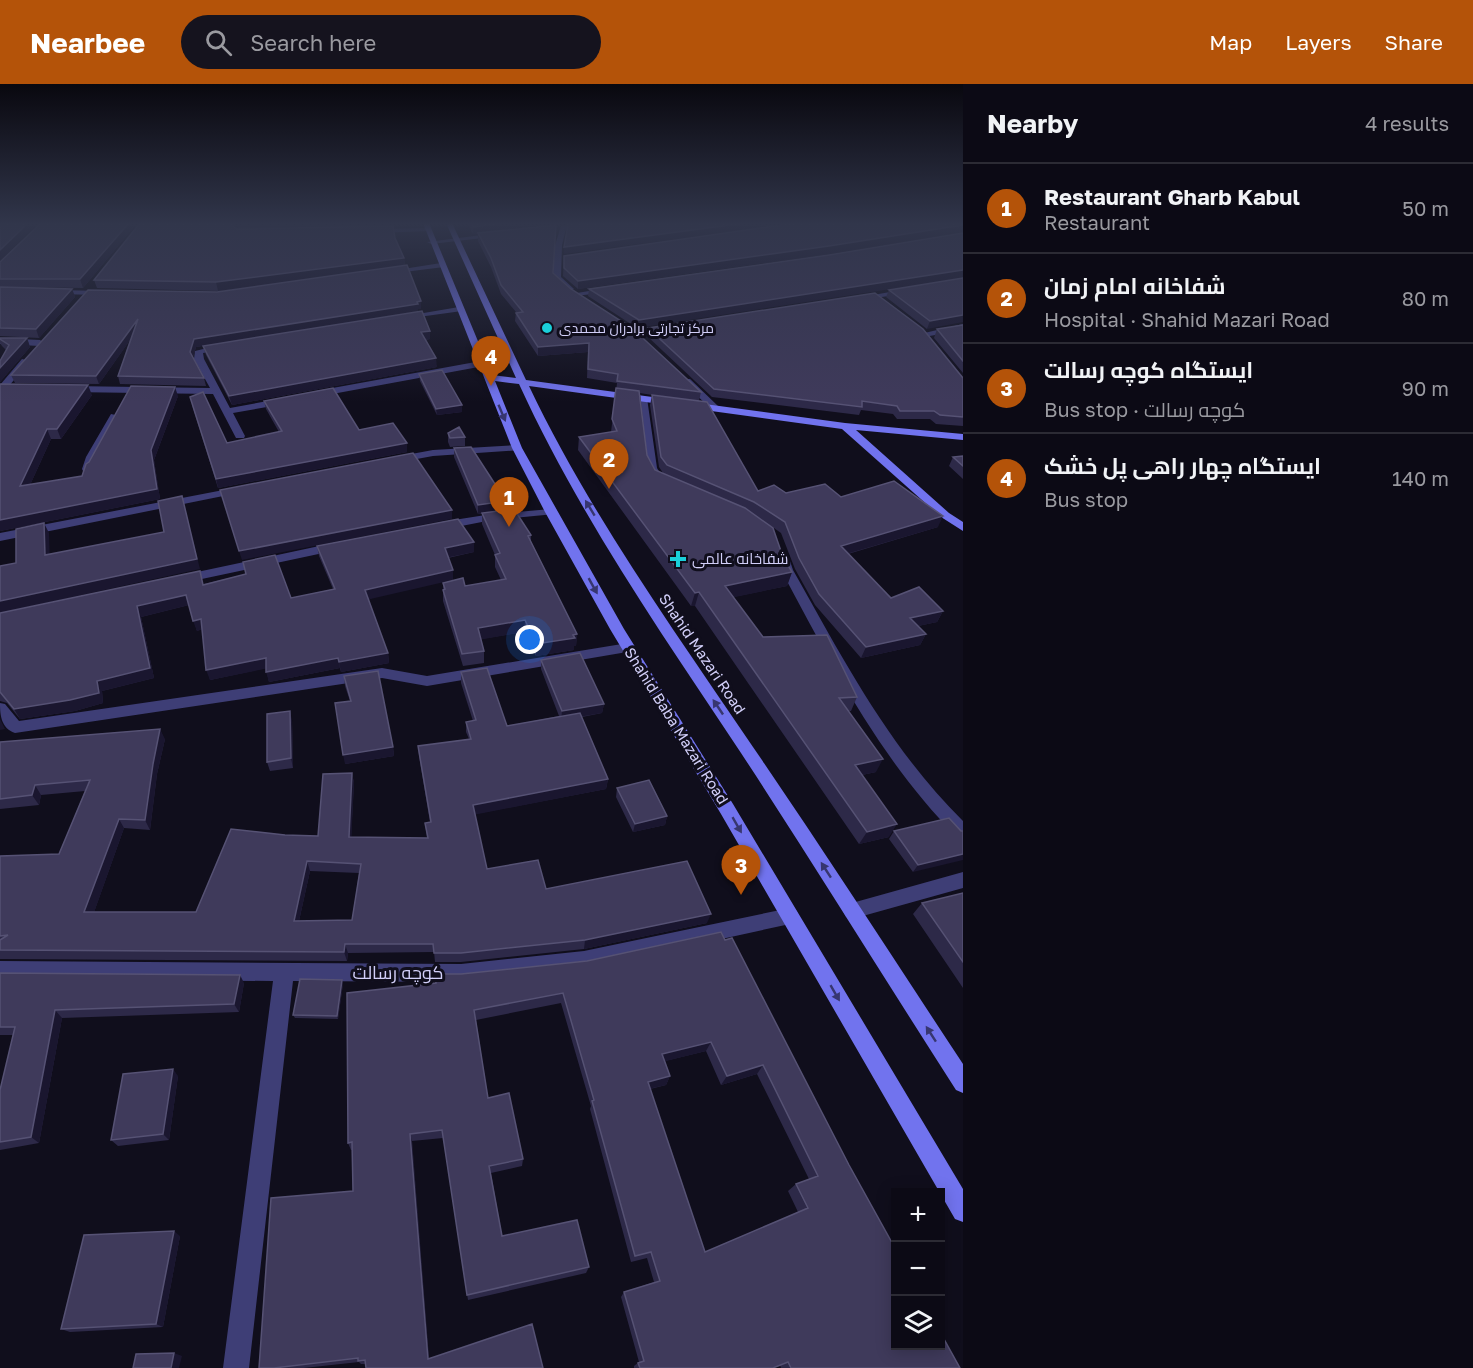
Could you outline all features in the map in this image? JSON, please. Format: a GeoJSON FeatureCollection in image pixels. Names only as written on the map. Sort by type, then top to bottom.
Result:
{"type":"FeatureCollection","features":[{"type":"Feature","properties":{"kind":"main road","name":"Shahid Baba Mazari Road"},"geometry":{"type":"LineString","coordinates":[[448,283],[518,448],[551,512],[628,648],[728,808],[963,1211]]}},
{"type":"Feature","properties":{"kind":"main road","name":"Shahid Mazari Road"},"geometry":{"type":"LineString","coordinates":[[476,283],[552,445],[606,535],[963,1083]]}},
{"type":"Feature","properties":{"kind":"main road"},"geometry":{"type":"LineString","coordinates":[[484,370],[522,382],[845,426],[963,437]]}},
{"type":"Feature","properties":{"kind":"main road"},"geometry":{"type":"LineString","coordinates":[[845,426],[945,515],[963,527]]}},
{"type":"Feature","properties":{"kind":"street"},"geometry":{"type":"LineString","coordinates":[[563,283],[585,300]]}},
{"type":"Feature","properties":{"kind":"street"},"geometry":{"type":"LineString","coordinates":[[79,301],[93,284]]}},
{"type":"Feature","properties":{"kind":"street"},"geometry":{"type":"LineString","coordinates":[[575,294],[621,288]]}},
{"type":"Feature","properties":{"kind":"street"},"geometry":{"type":"LineString","coordinates":[[855,299],[920,288]]}},
{"type":"Feature","properties":{"kind":"street"},"geometry":{"type":"LineString","coordinates":[[43,292],[110,293]]}},
{"type":"Feature","properties":{"kind":"street"},"geometry":{"type":"LineString","coordinates":[[876,296],[884,303]]}},
{"type":"Feature","properties":{"kind":"street"},"geometry":{"type":"LineString","coordinates":[[390,319],[459,309]]}},
{"type":"Feature","properties":{"kind":"street"},"geometry":{"type":"LineString","coordinates":[[644,340],[631,331],[682,326]]}},
{"type":"Feature","properties":{"kind":"street"},"geometry":{"type":"LineString","coordinates":[[924,334],[963,327]]}},
{"type":"Feature","properties":{"kind":"street"},"geometry":{"type":"LineString","coordinates":[[916,328],[931,343]]}},
{"type":"Feature","properties":{"kind":"street"},"geometry":{"type":"LineString","coordinates":[[1,389],[48,334]]}},
{"type":"Feature","properties":{"kind":"street"},"geometry":{"type":"LineString","coordinates":[[0,341],[40,343]]}},
{"type":"Feature","properties":{"kind":"street"},"geometry":{"type":"LineString","coordinates":[[238,345],[199,351],[199,360],[240,436]]}},
{"type":"Feature","properties":{"kind":"street"},"geometry":{"type":"LineString","coordinates":[[309,396],[484,370]]}},
{"type":"Feature","properties":{"kind":"street"},"geometry":{"type":"LineString","coordinates":[[676,370],[715,408]]}},
{"type":"Feature","properties":{"kind":"street"},"geometry":{"type":"LineString","coordinates":[[1,389],[14,388]]}},
{"type":"Feature","properties":{"kind":"street"},"geometry":{"type":"LineString","coordinates":[[61,389],[125,400],[216,391]]}},
{"type":"Feature","properties":{"kind":"street"},"geometry":{"type":"LineString","coordinates":[[228,411],[297,398]]}},
{"type":"Feature","properties":{"kind":"street"},"geometry":{"type":"LineString","coordinates":[[642,398],[652,468],[659,480],[668,484]]}},
{"type":"Feature","properties":{"kind":"street"},"geometry":{"type":"LineString","coordinates":[[87,469],[91,457],[125,400]]}},
{"type":"Feature","properties":{"kind":"street"},"geometry":{"type":"LineString","coordinates":[[382,462],[433,453],[518,448]]}},
{"type":"Feature","properties":{"kind":"street"},"geometry":{"type":"LineString","coordinates":[[0,537],[256,486]]}},
{"type":"Feature","properties":{"kind":"street"},"geometry":{"type":"LineString","coordinates":[[424,530],[492,517],[551,512]]}},
{"type":"Feature","properties":{"kind":"street"},"geometry":{"type":"LineString","coordinates":[[172,582],[356,543]]}},
{"type":"Feature","properties":{"kind":"street"},"geometry":{"type":"LineString","coordinates":[[780,548],[787,570],[842,670],[908,773],[963,832]]}},
{"type":"Feature","properties":{"kind":"street"},"geometry":{"type":"LineString","coordinates":[[0,708],[15,727],[382,673],[427,681],[628,648]]}},
{"type":"Feature","properties":{"kind":"street"},"geometry":{"type":"LineString","coordinates":[[852,911],[963,880]]}},
{"type":"Feature","properties":{"kind":"street","name":"کوچه رسالت"},"geometry":{"type":"LineString","coordinates":[[0,970],[461,973],[584,960],[790,916]]}},
{"type":"Feature","properties":{"kind":"street"},"geometry":{"type":"LineString","coordinates":[[236,1368],[284,972]]}},
{"type":"Feature","properties":{"kind":"building"},"geometry":{"type":"Polygon","coordinates":[[[281,283],[414,283],[421,301],[417,302],[418,304],[194,339],[190,352],[204,378],[118,376],[138,319],[96,376],[11,375],[88,290],[217,292],[281,283]]]}},
{"type":"Feature","properties":{"kind":"building"},"geometry":{"type":"Polygon","coordinates":[[[500,283],[564,283],[632,328],[701,392],[617,381],[618,374],[588,369],[589,343],[538,347],[516,313],[523,312],[500,283]]]}},
{"type":"Feature","properties":{"kind":"building"},"geometry":{"type":"Polygon","coordinates":[[[632,283],[879,283],[639,320],[589,289],[632,283]]]}},
{"type":"Feature","properties":{"kind":"building"},"geometry":{"type":"Polygon","coordinates":[[[933,283],[963,283],[963,315],[930,321],[889,290],[933,283]]]}},
{"type":"Feature","properties":{"kind":"building"},"geometry":{"type":"Polygon","coordinates":[[[0,287],[72,289],[36,329],[0,328],[0,287]]]}},
{"type":"Feature","properties":{"kind":"building"},"geometry":{"type":"Polygon","coordinates":[[[875,293],[923,329],[963,378],[963,417],[940,415],[934,411],[900,411],[897,406],[862,401],[862,407],[714,389],[648,328],[875,293]]]}},
{"type":"Feature","properties":{"kind":"building"},"geometry":{"type":"Polygon","coordinates":[[[422,311],[430,331],[421,332],[436,358],[229,396],[203,346],[422,311]]]}},
{"type":"Feature","properties":{"kind":"building"},"geometry":{"type":"Polygon","coordinates":[[[963,325],[963,361],[937,329],[963,325]]]}},
{"type":"Feature","properties":{"kind":"building"},"geometry":{"type":"Polygon","coordinates":[[[0,338],[27,338],[0,368],[0,361],[9,345],[0,338]]]}},
{"type":"Feature","properties":{"kind":"building"},"geometry":{"type":"Polygon","coordinates":[[[442,370],[462,405],[436,409],[419,374],[442,370]]]}},
{"type":"Feature","properties":{"kind":"building"},"geometry":{"type":"Polygon","coordinates":[[[0,384],[88,385],[57,429],[47,429],[20,486],[82,476],[86,464],[131,386],[175,387],[151,450],[157,489],[0,520],[0,384]]]}},
{"type":"Feature","properties":{"kind":"building"},"geometry":{"type":"Polygon","coordinates":[[[333,388],[359,430],[393,423],[407,443],[216,479],[190,397],[203,392],[227,443],[282,431],[264,401],[333,388]]]}},
{"type":"Feature","properties":{"kind":"building"},"geometry":{"type":"Polygon","coordinates":[[[616,388],[639,391],[647,455],[655,470],[745,508],[773,528],[783,557],[792,572],[725,586],[763,637],[827,635],[857,697],[839,698],[883,759],[855,765],[897,824],[867,832],[699,592],[695,593],[579,437],[617,431],[612,419],[616,388]]]}},
{"type":"Feature","properties":{"kind":"building"},"geometry":{"type":"Polygon","coordinates":[[[652,395],[707,402],[758,491],[774,485],[786,493],[825,484],[841,497],[894,481],[943,516],[841,546],[891,598],[919,587],[943,611],[910,618],[926,634],[866,647],[819,594],[799,558],[785,522],[754,502],[667,465],[661,457],[652,395]]]}},
{"type":"Feature","properties":{"kind":"building"},"geometry":{"type":"Polygon","coordinates":[[[459,427],[465,437],[450,438],[448,433],[459,427]]]}},
{"type":"Feature","properties":{"kind":"building"},"geometry":{"type":"Polygon","coordinates":[[[471,447],[506,501],[478,505],[454,448],[471,447]]]}},
{"type":"Feature","properties":{"kind":"building"},"geometry":{"type":"Polygon","coordinates":[[[413,453],[452,510],[239,551],[220,490],[413,453]]]}},
{"type":"Feature","properties":{"kind":"building"},"geometry":{"type":"Polygon","coordinates":[[[963,456],[963,466],[953,457],[963,456]]]}},
{"type":"Feature","properties":{"kind":"building"},"geometry":{"type":"Polygon","coordinates":[[[182,496],[197,559],[0,601],[0,566],[16,563],[16,529],[44,523],[45,555],[164,532],[158,501],[182,496]]]}},
{"type":"Feature","properties":{"kind":"building"},"geometry":{"type":"Polygon","coordinates":[[[514,509],[531,535],[528,536],[577,634],[573,635],[575,638],[536,644],[525,620],[478,628],[484,651],[462,654],[443,590],[445,589],[443,583],[463,578],[465,586],[506,579],[495,555],[500,553],[482,513],[514,509]]]}},
{"type":"Feature","properties":{"kind":"building"},"geometry":{"type":"Polygon","coordinates":[[[458,519],[474,542],[445,548],[453,570],[365,590],[388,653],[339,662],[338,658],[266,672],[266,658],[206,670],[201,619],[193,621],[186,595],[137,606],[150,668],[97,681],[99,693],[14,709],[0,692],[0,613],[200,571],[203,585],[246,574],[243,562],[275,555],[291,598],[335,589],[317,546],[458,519]]]}},
{"type":"Feature","properties":{"kind":"building"},"geometry":{"type":"Polygon","coordinates":[[[580,653],[604,704],[562,711],[541,660],[580,653]]]}},
{"type":"Feature","properties":{"kind":"building"},"geometry":{"type":"Polygon","coordinates":[[[487,668],[507,726],[580,713],[608,779],[473,805],[487,869],[538,860],[546,889],[687,861],[711,914],[585,940],[461,953],[434,953],[433,944],[345,944],[344,952],[0,950],[0,940],[8,935],[0,936],[0,856],[59,854],[90,780],[35,785],[32,795],[0,799],[0,742],[160,729],[145,820],[119,819],[84,912],[196,912],[231,829],[318,836],[323,774],[352,773],[349,837],[428,838],[425,823],[431,822],[418,746],[471,739],[466,722],[476,720],[461,672],[487,668]],[[307,861],[294,921],[352,920],[361,864],[307,861]]]}},
{"type":"Feature","properties":{"kind":"building"},"geometry":{"type":"Polygon","coordinates":[[[378,671],[393,747],[343,755],[335,703],[351,701],[344,676],[378,671]]]}},
{"type":"Feature","properties":{"kind":"building"},"geometry":{"type":"Polygon","coordinates":[[[290,711],[291,758],[267,762],[267,714],[290,711]]]}},
{"type":"Feature","properties":{"kind":"building"},"geometry":{"type":"Polygon","coordinates":[[[649,780],[667,816],[635,824],[617,788],[649,780]]]}},
{"type":"Feature","properties":{"kind":"building"},"geometry":{"type":"Polygon","coordinates":[[[949,818],[963,831],[963,854],[918,865],[894,831],[949,818]]]}},
{"type":"Feature","properties":{"kind":"building"},"geometry":{"type":"Polygon","coordinates":[[[963,893],[963,962],[922,903],[963,893]]]}},
{"type":"Feature","properties":{"kind":"building"},"geometry":{"type":"Polygon","coordinates":[[[721,932],[725,940],[732,938],[849,1165],[891,1241],[891,1350],[945,1350],[945,1341],[960,1368],[791,1368],[788,1362],[773,1368],[640,1368],[638,1363],[644,1361],[624,1292],[660,1281],[651,1252],[635,1256],[563,993],[474,1010],[488,1098],[509,1093],[523,1159],[489,1166],[502,1236],[577,1220],[589,1267],[467,1295],[442,1130],[410,1134],[428,1359],[532,1324],[543,1368],[366,1368],[365,1360],[358,1361],[358,1358],[259,1368],[271,1198],[353,1191],[352,1142],[348,1143],[347,993],[436,983],[435,974],[461,974],[587,961],[721,932]],[[711,1042],[662,1054],[670,1076],[648,1082],[705,1252],[808,1208],[796,1184],[818,1176],[763,1065],[727,1076],[711,1042]]]}},
{"type":"Feature","properties":{"kind":"building"},"geometry":{"type":"Polygon","coordinates":[[[0,973],[240,975],[234,1004],[55,1010],[31,1137],[0,1142],[0,1090],[15,1027],[0,1027],[0,973]]]}},
{"type":"Feature","properties":{"kind":"building"},"geometry":{"type":"Polygon","coordinates":[[[300,979],[342,980],[337,1016],[293,1015],[300,979]]]}},
{"type":"Feature","properties":{"kind":"building"},"geometry":{"type":"Polygon","coordinates":[[[173,1069],[163,1134],[111,1140],[123,1074],[173,1069]]]}},
{"type":"Feature","properties":{"kind":"building"},"geometry":{"type":"Polygon","coordinates":[[[174,1231],[156,1324],[61,1329],[84,1235],[174,1231]]]}},
{"type":"Feature","properties":{"kind":"building"},"geometry":{"type":"Polygon","coordinates":[[[174,1353],[171,1368],[133,1368],[136,1354],[174,1353]]]}},
{"type":"Feature","properties":{"kind":"place","name":"مرکز تجارتی برادران محمدی"},"geometry":{"type":"Point","coordinates":[547,328]}},
{"type":"Feature","properties":{"kind":"place","name":"ایستگاه چهار راهی پل خشک"},"geometry":{"type":"Point","coordinates":[491,386]}},
{"type":"Feature","properties":{"kind":"place","name":"شفاخانه امام زمان"},"geometry":{"type":"Point","coordinates":[609,489]}},
{"type":"Feature","properties":{"kind":"place","name":"Restaurant Gharb Kabul"},"geometry":{"type":"Point","coordinates":[509,527]}},
{"type":"Feature","properties":{"kind":"place","name":"شفاخانه عالمی"},"geometry":{"type":"Point","coordinates":[678,559]}},
{"type":"Feature","properties":{"kind":"place","name":"ایستگاه کوچه رسالت"},"geometry":{"type":"Point","coordinates":[741,895]}}]}
